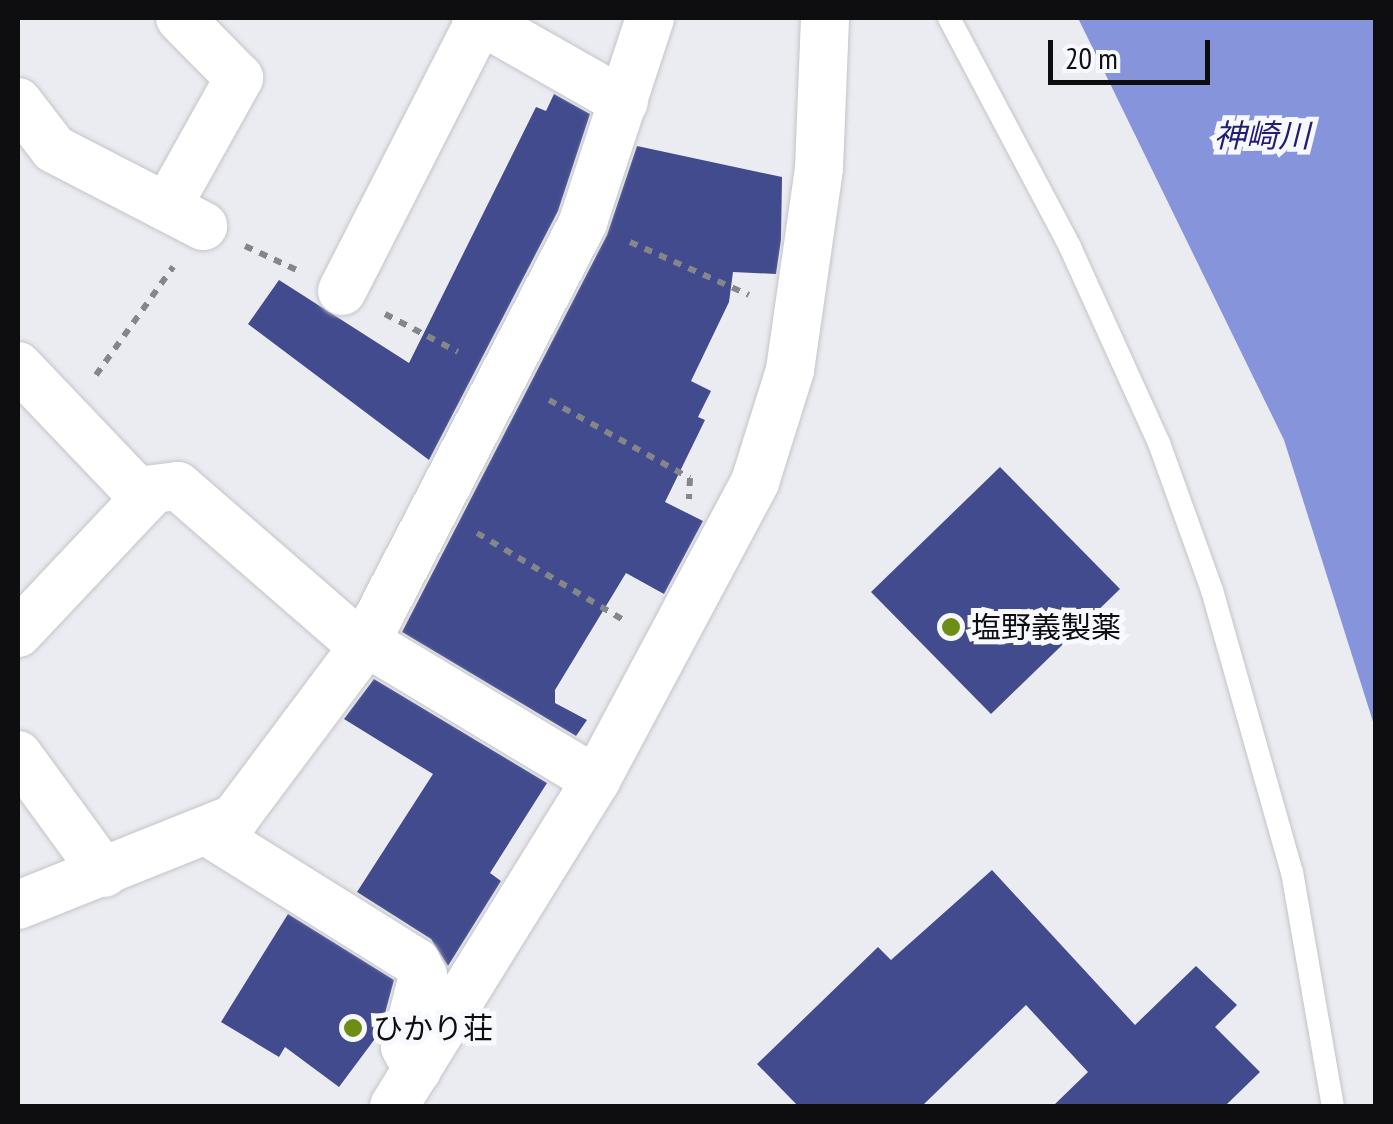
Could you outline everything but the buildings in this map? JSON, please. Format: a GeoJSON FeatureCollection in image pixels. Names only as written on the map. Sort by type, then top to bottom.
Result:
{"type":"FeatureCollection","features":[{"type":"Feature","properties":{"kind":"street"},"geometry":{"type":"LineString","coordinates":[[22,117],[54,148],[185,217],[239,78],[180,18]]}},
{"type":"Feature","properties":{"kind":"street"},"geometry":{"type":"LineString","coordinates":[[18,905],[211,834],[235,818],[364,644],[438,509],[583,222],[650,18]]}},
{"type":"Feature","properties":{"kind":"street"},"geometry":{"type":"LineString","coordinates":[[405,1088],[596,780],[755,482],[790,370],[819,168],[824,18]]}},
{"type":"Feature","properties":{"kind":"street"},"geometry":{"type":"LineString","coordinates":[[342,291],[477,21],[624,102]]}},
{"type":"Feature","properties":{"kind":"street"},"geometry":{"type":"LineString","coordinates":[[18,366],[150,494]]}},
{"type":"Feature","properties":{"kind":"street"},"geometry":{"type":"LineString","coordinates":[[18,632],[150,494],[178,486],[364,644],[596,780]]}},
{"type":"Feature","properties":{"kind":"street"},"geometry":{"type":"LineString","coordinates":[[18,754],[104,873]]}},
{"type":"Feature","properties":{"kind":"street"},"geometry":{"type":"LineString","coordinates":[[211,834],[416,962],[422,976],[405,1047],[405,1088]]}},
{"type":"Feature","properties":{"kind":"lane"},"geometry":{"type":"LineString","coordinates":[[949,18],[1070,247],[1212,590],[1292,872],[1333,1106]]}},
{"type":"Feature","properties":{"kind":"path"},"geometry":{"type":"LineString","coordinates":[[66,416],[185,217]]}},
{"type":"Feature","properties":{"kind":"path"},"geometry":{"type":"LineString","coordinates":[[583,222],[734,294],[800,300]]}},
{"type":"Feature","properties":{"kind":"path"},"geometry":{"type":"LineString","coordinates":[[438,509],[626,620],[610,648],[614,666],[648,684]]}},
{"type":"Feature","properties":{"kind":"water","name":"神崎川"},"geometry":{"type":"Polygon","coordinates":[[[1078,18],[1375,18],[1375,728],[1284,440],[1078,18]]]}},
{"type":"Feature","properties":{"kind":"place","name":"塩野義製薬"},"geometry":{"type":"Point","coordinates":[951,627]}},
{"type":"Feature","properties":{"kind":"place","name":"ひかり荘"},"geometry":{"type":"Point","coordinates":[353,1028]}}]}
